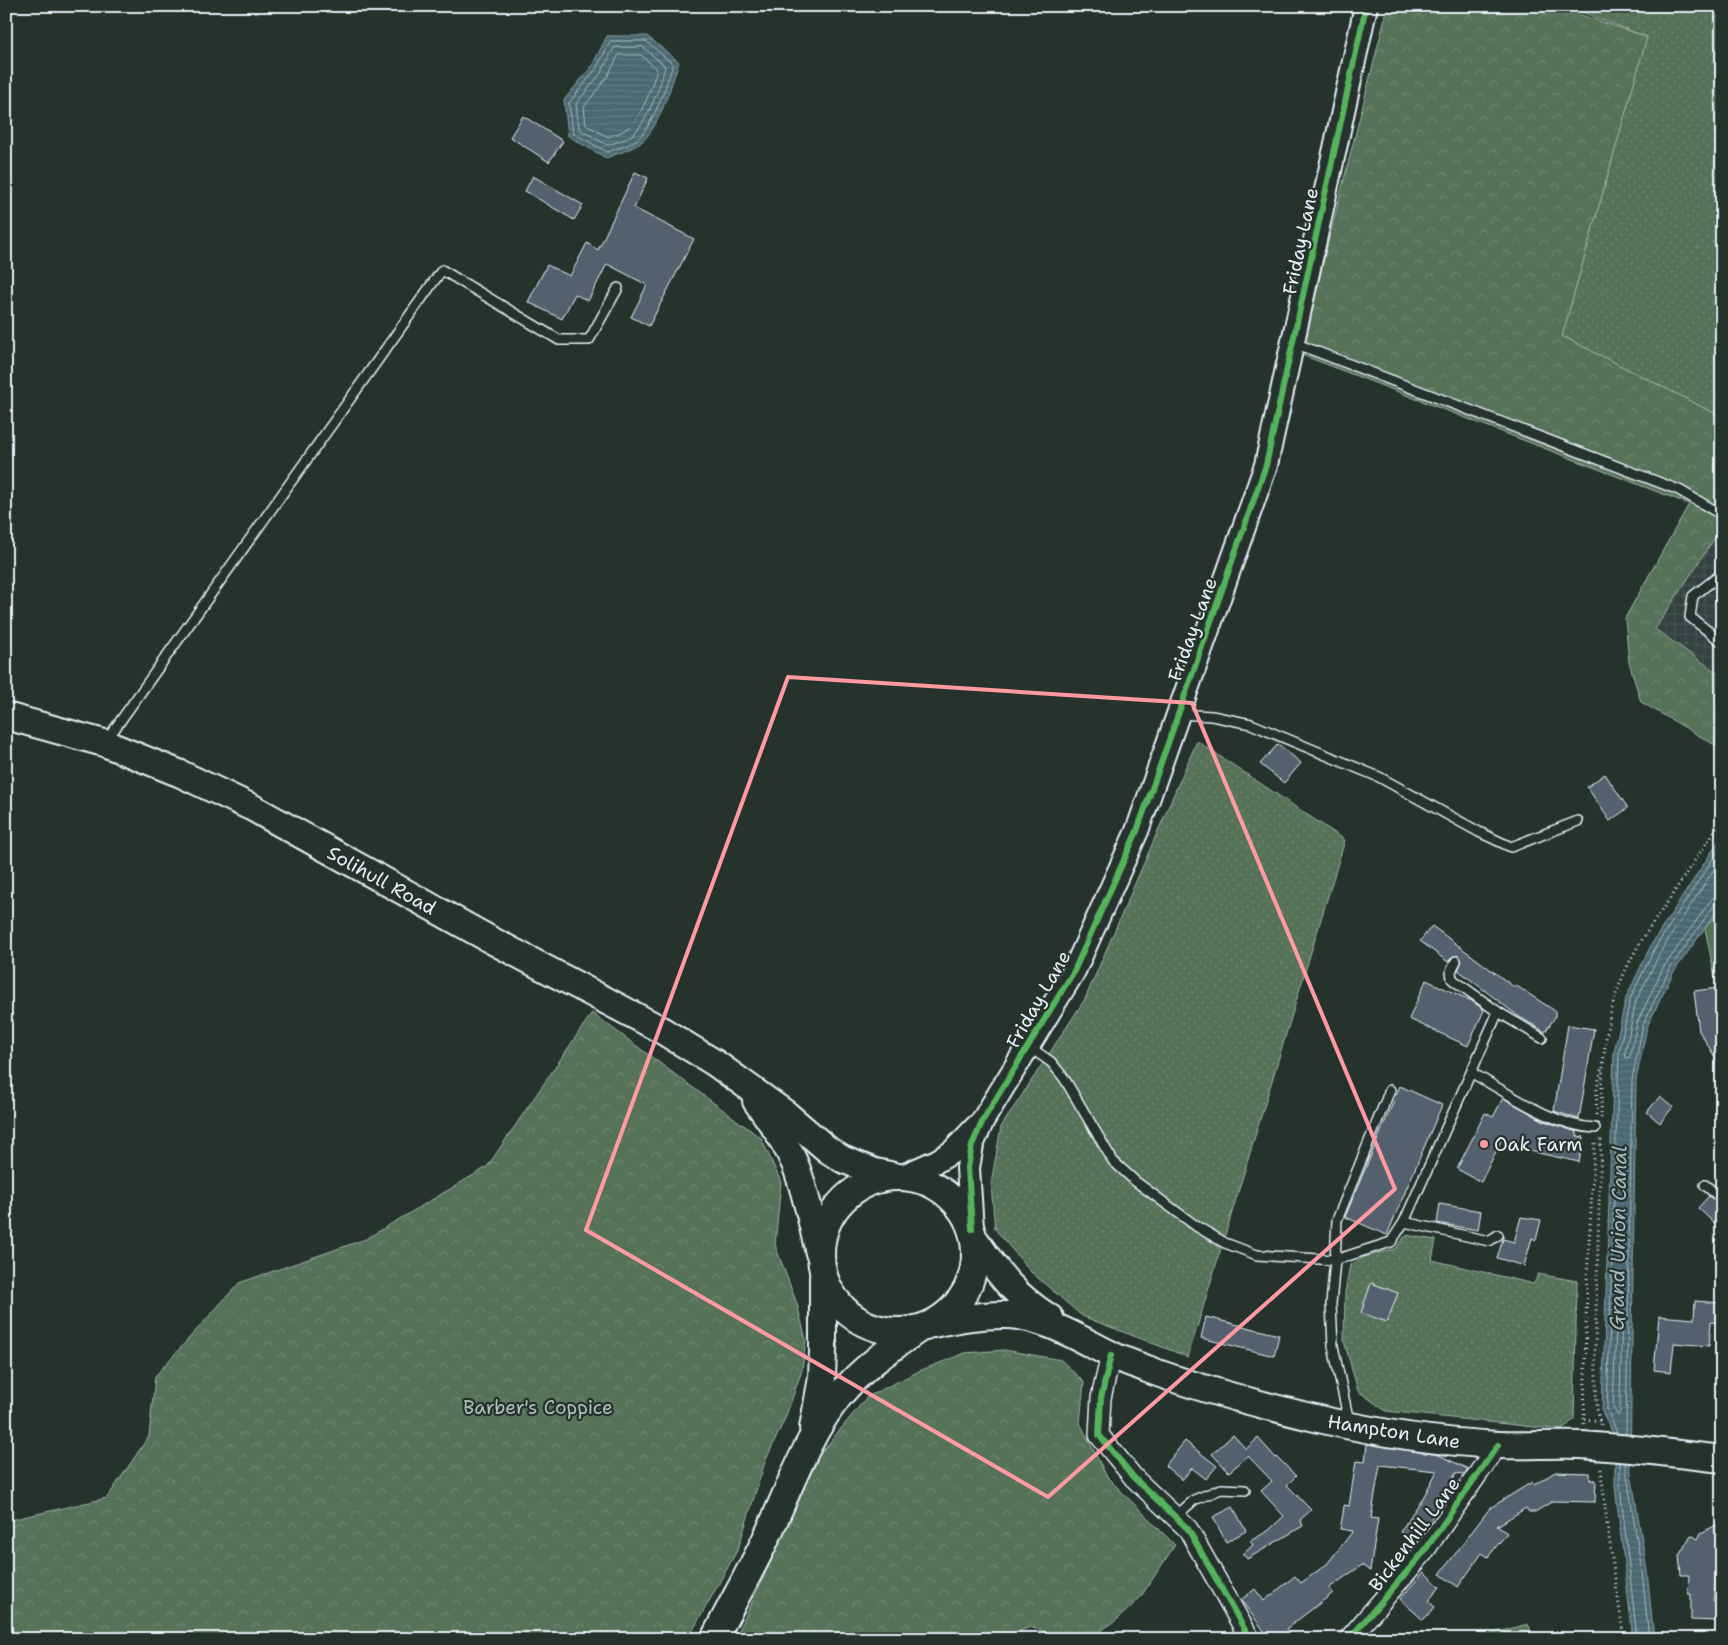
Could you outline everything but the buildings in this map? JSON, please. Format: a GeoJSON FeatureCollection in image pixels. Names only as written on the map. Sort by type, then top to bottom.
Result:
{"type":"FeatureCollection","features":[{"type":"Feature","properties":{"kind":"main road","name":"Solihull Road"},"geometry":{"type":"LineString","coordinates":[[6,716],[104,743],[181,774],[253,808],[491,940],[658,1028],[715,1063],[786,1114],[828,1150],[842,1159],[875,1172],[899,1176]]}},
{"type":"Feature","properties":{"kind":"main road","name":"Solihull Road"},"geometry":{"type":"LineString","coordinates":[[740,1081],[773,1124],[795,1164],[803,1189],[821,1266]]}},
{"type":"Feature","properties":{"kind":"main road"},"geometry":{"type":"LineString","coordinates":[[714,1639],[769,1532],[810,1441],[840,1396],[879,1356],[948,1311],[967,1285],[977,1257],[974,1235],[955,1204],[943,1193],[920,1180],[899,1176],[869,1183],[855,1190],[844,1200],[828,1225],[823,1239],[821,1266],[822,1376],[810,1441]]}},
{"type":"Feature","properties":{"kind":"main road","name":"Hampton Lane"},"geometry":{"type":"LineString","coordinates":[[974,1235],[995,1270],[1008,1286],[1039,1311],[1080,1338],[1111,1355],[1155,1372],[1232,1396],[1320,1419],[1397,1435],[1448,1442],[1498,1445],[1589,1431],[1644,1450],[1722,1459]]}},
{"type":"Feature","properties":{"kind":"main road"},"geometry":{"type":"LineString","coordinates":[[821,1266],[839,1304],[862,1321],[876,1328],[889,1330],[926,1326]]}},
{"type":"Feature","properties":{"kind":"main road","name":"Hampton Lane"},"geometry":{"type":"LineString","coordinates":[[926,1326],[981,1315],[1010,1315],[1042,1322],[1080,1338]]}},
{"type":"Feature","properties":{"kind":"street","name":"Friday Lane"},"geometry":{"type":"LineString","coordinates":[[974,1235],[968,1168],[972,1145],[983,1120],[1074,971],[1137,831],[1266,465],[1366,6]]}},
{"type":"Feature","properties":{"kind":"street","name":"Friday Lane"},"geometry":{"type":"LineString","coordinates":[[899,1176],[937,1161],[952,1152],[983,1120]]}},
{"type":"Feature","properties":{"kind":"street"},"geometry":{"type":"LineString","coordinates":[[1111,1355],[1101,1398],[1099,1435],[1134,1478],[1188,1529],[1250,1639]]}},
{"type":"Feature","properties":{"kind":"street","name":"Bickenhill Lane"},"geometry":{"type":"LineString","coordinates":[[1349,1639],[1423,1553],[1498,1445]]}},
{"type":"Feature","properties":{"kind":"lane"},"geometry":{"type":"LineString","coordinates":[[104,743],[442,270],[559,340],[588,340],[618,288]]}},
{"type":"Feature","properties":{"kind":"lane"},"geometry":{"type":"LineString","coordinates":[[1293,342],[1679,490],[1722,515]]}},
{"type":"Feature","properties":{"kind":"lane"},"geometry":{"type":"LineString","coordinates":[[1722,577],[1719,576],[1693,596],[1690,616],[1722,642]]}},
{"type":"Feature","properties":{"kind":"lane"},"geometry":{"type":"LineString","coordinates":[[1178,714],[1212,716],[1251,724],[1379,777],[1479,832],[1511,847],[1578,821]]}},
{"type":"Feature","properties":{"kind":"lane"},"geometry":{"type":"LineString","coordinates":[[1456,961],[1451,971],[1452,979],[1498,1012],[1542,1038]]}},
{"type":"Feature","properties":{"kind":"lane"},"geometry":{"type":"LineString","coordinates":[[1028,1046],[1051,1062],[1064,1078],[1113,1161],[1135,1182],[1196,1226],[1225,1244],[1257,1256],[1336,1260],[1391,1242],[1404,1222],[1498,1012]]}},
{"type":"Feature","properties":{"kind":"lane"},"geometry":{"type":"LineString","coordinates":[[1472,1073],[1541,1112],[1576,1126],[1598,1124]]}},
{"type":"Feature","properties":{"kind":"lane"},"geometry":{"type":"LineString","coordinates":[[1349,1425],[1332,1346],[1332,1304],[1337,1220],[1390,1090]]}},
{"type":"Feature","properties":{"kind":"lane"},"geometry":{"type":"LineString","coordinates":[[1705,1185],[1722,1199]]}},
{"type":"Feature","properties":{"kind":"lane"},"geometry":{"type":"LineString","coordinates":[[1404,1222],[1489,1241],[1498,1235]]}},
{"type":"Feature","properties":{"kind":"lane"},"geometry":{"type":"LineString","coordinates":[[1175,1517],[1194,1500],[1221,1489],[1245,1490]]}},
{"type":"Feature","properties":{"kind":"path"},"geometry":{"type":"LineString","coordinates":[[1589,1431],[1587,1277],[1598,1124],[1610,1019],[1617,990],[1634,951],[1722,820]]}},
{"type":"Feature","properties":{"kind":"path"},"geometry":{"type":"LineString","coordinates":[[1598,1124],[1597,1088],[1606,1047]]}},
{"type":"Feature","properties":{"kind":"path"},"geometry":{"type":"LineString","coordinates":[[1600,1421],[1597,1409],[1596,1348],[1601,1138]]}},
{"type":"Feature","properties":{"kind":"path"},"geometry":{"type":"LineString","coordinates":[[1589,1431],[1600,1421]]}},
{"type":"Feature","properties":{"kind":"path"},"geometry":{"type":"LineString","coordinates":[[1589,1431],[1600,1421]]}},
{"type":"Feature","properties":{"kind":"path"},"geometry":{"type":"LineString","coordinates":[[1601,1467],[1607,1524],[1624,1639]]}},
{"type":"Feature","properties":{"kind":"highlighted area"},"geometry":{"type":"Polygon","coordinates":[[[788,677],[1192,703],[1395,1189],[1048,1497],[586,1230],[788,677]]]}},
{"type":"Feature","properties":{"kind":"shaded area"},"geometry":{"type":"Polygon","coordinates":[[[1722,527],[1722,676],[1655,629],[1722,527]]]}},
{"type":"Feature","properties":{"kind":"green space"},"geometry":{"type":"Polygon","coordinates":[[[1388,6],[1554,6],[1647,37],[1562,336],[1722,417],[1722,527],[1655,629],[1722,676],[1722,749],[1641,702],[1629,662],[1625,618],[1689,504],[1302,355],[1324,258],[1388,6]]]}},
{"type":"Feature","properties":{"kind":"green space"},"geometry":{"type":"Polygon","coordinates":[[[1557,6],[1722,6],[1722,417],[1562,336],[1647,37],[1584,13],[1557,6]]]}},
{"type":"Feature","properties":{"kind":"green space"},"geometry":{"type":"Polygon","coordinates":[[[1197,741],[1345,840],[1188,1357],[1082,1316],[1031,1272],[995,1229],[991,1184],[1001,1127],[1085,999],[1197,741]]]}},
{"type":"Feature","properties":{"kind":"green space"},"geometry":{"type":"Polygon","coordinates":[[[1722,904],[1722,1011],[1705,929],[1722,904]]]}},
{"type":"Feature","properties":{"kind":"green space","name":"Barber's Coppice"},"geometry":{"type":"Polygon","coordinates":[[[592,1013],[761,1138],[781,1182],[775,1245],[797,1304],[806,1340],[802,1370],[786,1416],[765,1462],[738,1549],[688,1639],[6,1639],[6,1521],[107,1498],[149,1436],[155,1376],[239,1283],[366,1239],[487,1167],[592,1013]]]}},
{"type":"Feature","properties":{"kind":"green space"},"geometry":{"type":"Polygon","coordinates":[[[1406,1235],[1436,1240],[1432,1260],[1534,1284],[1538,1274],[1577,1281],[1574,1419],[1562,1430],[1386,1411],[1358,1391],[1344,1341],[1345,1293],[1350,1265],[1364,1257],[1395,1249],[1406,1235]]]}},
{"type":"Feature","properties":{"kind":"green space"},"geometry":{"type":"Polygon","coordinates":[[[1004,1350],[1061,1360],[1084,1382],[1080,1423],[1107,1477],[1175,1545],[1140,1598],[1118,1619],[1092,1637],[1063,1638],[1030,1627],[1001,1639],[735,1639],[820,1454],[867,1397],[919,1371],[965,1353],[1004,1350]]]}},
{"type":"Feature","properties":{"kind":"green space"},"geometry":{"type":"Polygon","coordinates":[[[1528,1624],[1535,1639],[1472,1639],[1528,1624]]]}},
{"type":"Feature","properties":{"kind":"water"},"geometry":{"type":"Polygon","coordinates":[[[607,36],[647,36],[679,62],[664,106],[646,138],[623,152],[606,158],[568,136],[564,100],[592,66],[607,36]]]}},
{"type":"Feature","properties":{"kind":"water","name":"Grand Union Canal"},"geometry":{"type":"Polygon","coordinates":[[[1722,836],[1722,904],[1673,973],[1647,1027],[1636,1080],[1630,1467],[1647,1571],[1654,1639],[1633,1639],[1615,1486],[1615,1439],[1602,1411],[1614,1052],[1626,998],[1651,945],[1722,836]]]}},
{"type":"Feature","properties":{"kind":"cycle path"},"geometry":{"type":"LineString","coordinates":[[972,1229],[968,1168],[972,1145],[983,1120],[1074,971],[1137,831],[1266,465],[1366,6]]}},
{"type":"Feature","properties":{"kind":"cycle path"},"geometry":{"type":"LineString","coordinates":[[1111,1355],[1101,1398],[1099,1435],[1134,1478],[1188,1529],[1250,1639]]}},
{"type":"Feature","properties":{"kind":"cycle path"},"geometry":{"type":"LineString","coordinates":[[1349,1639],[1423,1553],[1498,1445]]}},
{"type":"Feature","properties":{"kind":"place","name":"Oak Farm"},"geometry":{"type":"Point","coordinates":[1484,1144]}}]}
